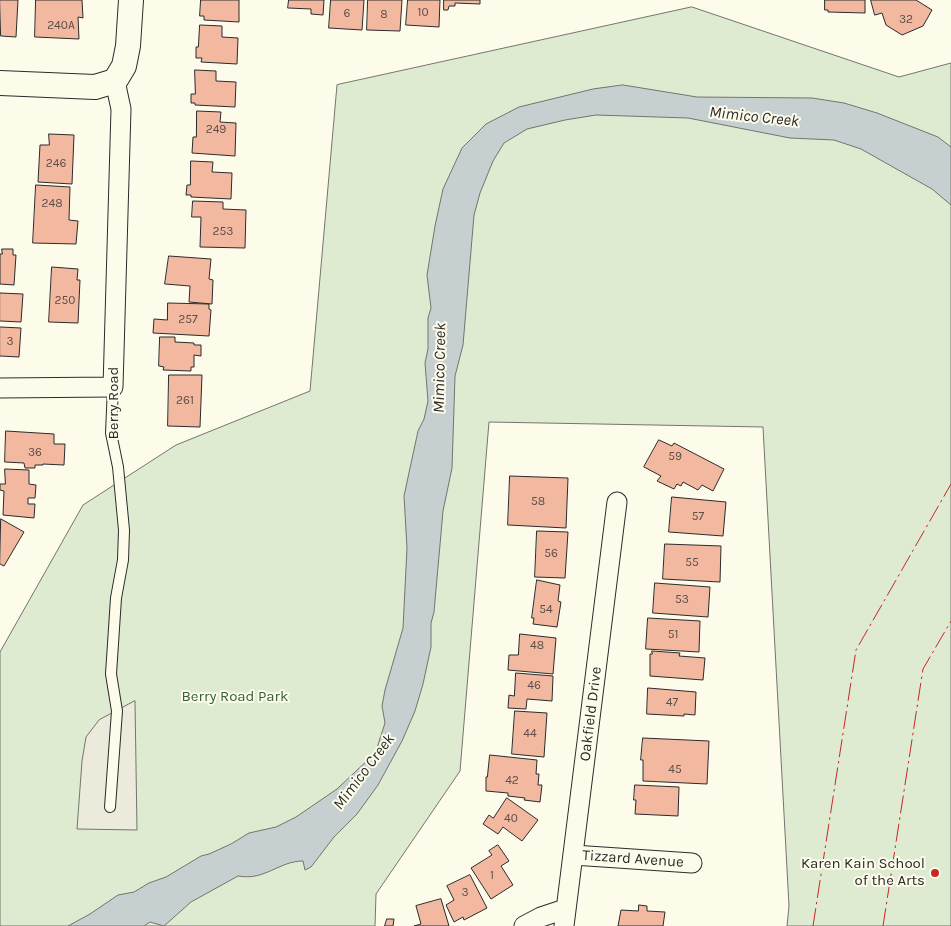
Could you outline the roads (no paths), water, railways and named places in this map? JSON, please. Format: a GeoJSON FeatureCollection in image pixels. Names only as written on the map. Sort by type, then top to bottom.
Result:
{"type":"FeatureCollection","features":[{"type":"Feature","properties":{"kind":"street"},"geometry":{"type":"LineString","coordinates":[[0,83],[95,87],[115,81],[124,66],[128,46],[131,0]]}},
{"type":"Feature","properties":{"kind":"street","name":"Berry Road"},"geometry":{"type":"LineString","coordinates":[[113,387],[121,109],[115,81]]}},
{"type":"Feature","properties":{"kind":"street"},"geometry":{"type":"LineString","coordinates":[[0,388],[113,387]]}},
{"type":"Feature","properties":{"kind":"street","name":"Oakfield Drive"},"geometry":{"type":"LineString","coordinates":[[564,917],[617,502]]}},
{"type":"Feature","properties":{"kind":"street","name":"Tizzard Avenue"},"geometry":{"type":"LineString","coordinates":[[573,855],[692,863]]}},
{"type":"Feature","properties":{"kind":"street"},"geometry":{"type":"LineString","coordinates":[[524,926],[541,917],[564,917]]}},
{"type":"Feature","properties":{"kind":"lane","name":"Berry Road"},"geometry":{"type":"LineString","coordinates":[[110,807],[116,711],[111,674],[116,598],[123,560],[124,530],[118,467],[111,433],[113,387]]}},
{"type":"Feature","properties":{"kind":"water","name":"Mimico Creek"},"geometry":{"type":"Polygon","coordinates":[[[623,85],[697,97],[812,98],[844,103],[877,113],[938,137],[951,147],[951,205],[932,189],[861,149],[834,140],[790,138],[688,118],[596,115],[527,129],[504,143],[493,161],[480,193],[474,215],[463,345],[455,376],[452,468],[443,511],[434,612],[431,623],[431,647],[415,711],[402,741],[378,785],[357,814],[334,837],[311,867],[305,870],[303,861],[287,864],[256,876],[238,876],[191,902],[164,926],[150,922],[144,926],[68,926],[118,895],[134,892],[149,883],[166,877],[201,856],[231,844],[249,833],[276,827],[296,817],[337,789],[370,758],[377,748],[385,723],[382,706],[385,690],[403,628],[407,548],[404,496],[418,431],[424,419],[428,401],[425,363],[428,349],[428,318],[431,308],[427,275],[443,189],[462,148],[486,124],[519,107],[593,89],[623,85]]]}},
{"type":"Feature","properties":{"kind":"place","name":"Karen Kain School of the Arts"},"geometry":{"type":"Point","coordinates":[935,873]}},
{"type":"Feature","properties":{"kind":"park label","name":"Berry Road Park"},"geometry":{"type":"Point","coordinates":[235,697]}}]}
